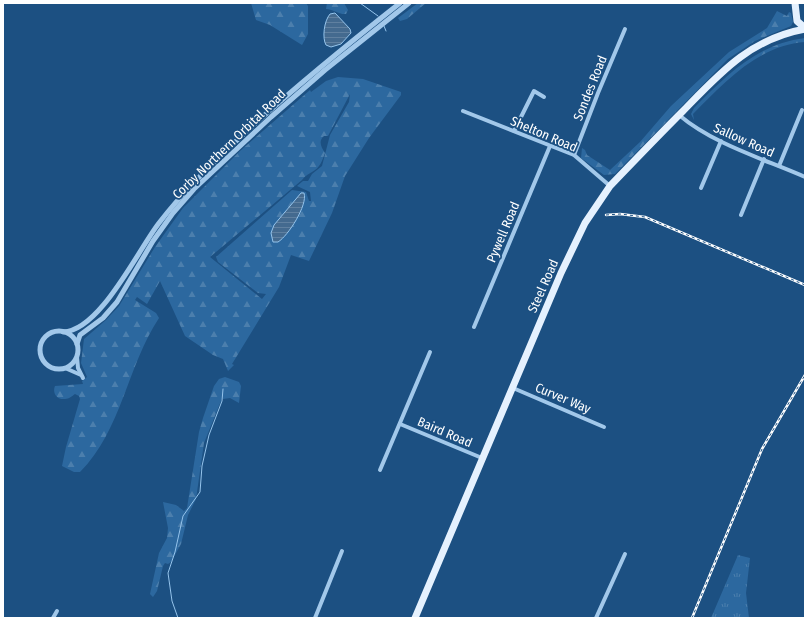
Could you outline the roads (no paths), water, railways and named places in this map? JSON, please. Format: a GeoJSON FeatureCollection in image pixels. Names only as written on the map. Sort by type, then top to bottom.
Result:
{"type":"FeatureCollection","features":[{"type":"Feature","properties":{"kind":"main road"},"geometry":{"type":"LineString","coordinates":[[794,4],[797,21],[805,29]]}},
{"type":"Feature","properties":{"kind":"main road","name":"Steel Road"},"geometry":{"type":"LineString","coordinates":[[786,34],[794,28],[797,21]]}},
{"type":"Feature","properties":{"kind":"main road","name":"Steel Road"},"geometry":{"type":"LineString","coordinates":[[415,618],[538,326],[585,223],[610,186],[679,114],[736,58],[786,34],[805,29]]}},
{"type":"Feature","properties":{"kind":"street","name":"Corby Northern Orbital Road"},"geometry":{"type":"LineString","coordinates":[[391,14],[400,3]]}},
{"type":"Feature","properties":{"kind":"street","name":"Corby Northern Orbital Road"},"geometry":{"type":"LineString","coordinates":[[63,332],[73,331],[82,325],[108,298],[158,224],[188,188],[281,100],[371,29],[409,3]]}},
{"type":"Feature","properties":{"kind":"street","name":"Corby Northern Orbital Road"},"geometry":{"type":"LineString","coordinates":[[77,344],[80,335],[103,318],[117,302],[153,240],[173,213],[194,189],[271,117],[371,29]]}},
{"type":"Feature","properties":{"kind":"street","name":"Sondes Road"},"geometry":{"type":"LineString","coordinates":[[574,155],[625,29]]}},
{"type":"Feature","properties":{"kind":"street"},"geometry":{"type":"LineString","coordinates":[[514,131],[534,91],[544,97]]}},
{"type":"Feature","properties":{"kind":"street"},"geometry":{"type":"LineString","coordinates":[[779,166],[802,110]]}},
{"type":"Feature","properties":{"kind":"street","name":"Shelton Road"},"geometry":{"type":"LineString","coordinates":[[463,111],[574,155],[610,186]]}},
{"type":"Feature","properties":{"kind":"street","name":"Sallow Road"},"geometry":{"type":"LineString","coordinates":[[679,114],[693,127],[721,141],[805,177]]}},
{"type":"Feature","properties":{"kind":"street"},"geometry":{"type":"LineString","coordinates":[[701,188],[721,141]]}},
{"type":"Feature","properties":{"kind":"street","name":"Pywell Road"},"geometry":{"type":"LineString","coordinates":[[474,327],[550,146]]}},
{"type":"Feature","properties":{"kind":"street"},"geometry":{"type":"LineString","coordinates":[[741,215],[764,159]]}},
{"type":"Feature","properties":{"kind":"street"},"geometry":{"type":"LineString","coordinates":[[65,368],[82,376],[77,365],[77,357],[77,344],[74,338],[63,332],[54,332],[46,336],[43,340],[40,351],[41,357],[49,366],[60,369],[65,368],[74,362],[77,357]]}},
{"type":"Feature","properties":{"kind":"street","name":"Baird Road"},"geometry":{"type":"LineString","coordinates":[[380,470],[430,352]]}},
{"type":"Feature","properties":{"kind":"street","name":"Curver Way"},"geometry":{"type":"LineString","coordinates":[[513,388],[604,427]]}},
{"type":"Feature","properties":{"kind":"street","name":"Baird Road"},"geometry":{"type":"LineString","coordinates":[[400,424],[482,458]]}},
{"type":"Feature","properties":{"kind":"street"},"geometry":{"type":"LineString","coordinates":[[315,618],[342,551]]}},
{"type":"Feature","properties":{"kind":"street"},"geometry":{"type":"LineString","coordinates":[[596,618],[625,554]]}},
{"type":"Feature","properties":{"kind":"street"},"geometry":{"type":"LineString","coordinates":[[53,618],[57,611]]}},
{"type":"Feature","properties":{"kind":"waterway"},"geometry":{"type":"LineString","coordinates":[[360,3],[378,16]]}},
{"type":"Feature","properties":{"kind":"waterway"},"geometry":{"type":"LineString","coordinates":[[384,26],[386,31]]}},
{"type":"Feature","properties":{"kind":"waterway"},"geometry":{"type":"LineString","coordinates":[[178,618],[172,601],[168,573],[175,552],[183,516],[200,492],[202,466],[209,435],[222,401],[223,389]]}},
{"type":"Feature","properties":{"kind":"railway"},"geometry":{"type":"LineString","coordinates":[[606,215],[620,214],[645,217],[805,285]]}},
{"type":"Feature","properties":{"kind":"railway"},"geometry":{"type":"LineString","coordinates":[[692,618],[762,449],[805,375]]}}]}
